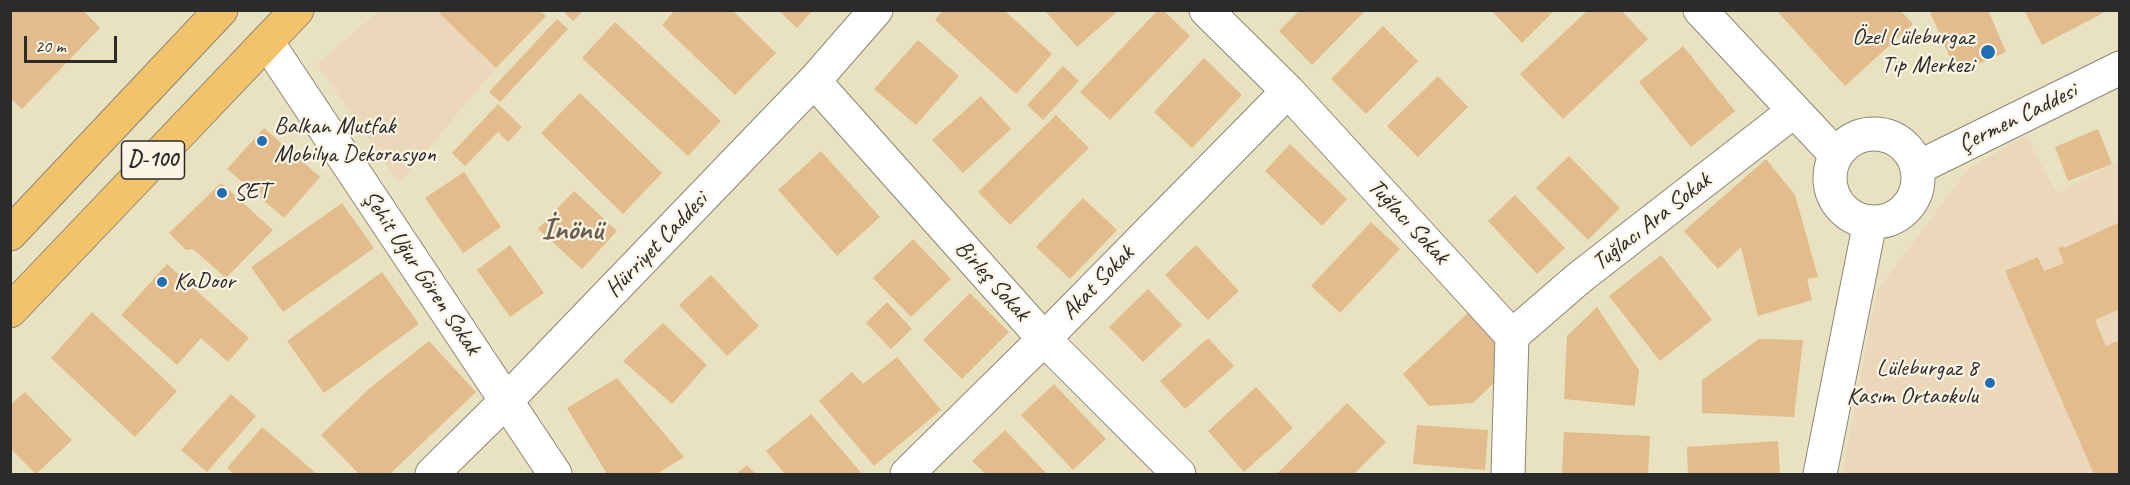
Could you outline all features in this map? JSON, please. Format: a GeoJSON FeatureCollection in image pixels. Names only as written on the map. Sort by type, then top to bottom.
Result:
{"type":"FeatureCollection","features":[{"type":"Feature","properties":{"kind":"highway","name":"D-100"},"geometry":{"type":"LineString","coordinates":[[10,234],[221,10]]}},
{"type":"Feature","properties":{"kind":"highway","name":"D-100"},"geometry":{"type":"LineString","coordinates":[[10,311],[297,10]]}},
{"type":"Feature","properties":{"kind":"street","name":"Hürriyet Caddesi"},"geometry":{"type":"LineString","coordinates":[[432,474],[506,401],[814,81],[876,10]]}},
{"type":"Feature","properties":{"kind":"street","name":"Tuğlacı Sokak"},"geometry":{"type":"LineString","coordinates":[[1206,10],[1288,91],[1512,336]]}},
{"type":"Feature","properties":{"kind":"street"},"geometry":{"type":"LineString","coordinates":[[1716,16],[1794,111],[1836,155]]}},
{"type":"Feature","properties":{"kind":"street","name":"Şehit Uğur Gören Sokak"},"geometry":{"type":"LineString","coordinates":[[267,42],[555,474]]}},
{"type":"Feature","properties":{"kind":"street","name":"Çermen Caddesi"},"geometry":{"type":"LineString","coordinates":[[1917,168],[2120,68]]}},
{"type":"Feature","properties":{"kind":"street","name":"Birleş Sokak"},"geometry":{"type":"LineString","coordinates":[[814,81],[1044,339],[1179,474]]}},
{"type":"Feature","properties":{"kind":"street","name":"Akat Sokak"},"geometry":{"type":"LineString","coordinates":[[907,474],[1044,339],[1288,91]]}},
{"type":"Feature","properties":{"kind":"street","name":"Tuğlacı Ara Sokak"},"geometry":{"type":"LineString","coordinates":[[1512,336],[1579,278],[1794,111]]}},
{"type":"Feature","properties":{"kind":"street"},"geometry":{"type":"LineString","coordinates":[[1873,134],[1888,136],[1901,143],[1911,154],[1917,168],[1918,182],[1907,207],[1896,216],[1884,221],[1870,222],[1856,219],[1843,210],[1834,198],[1830,184],[1830,169],[1836,155],[1846,144],[1858,137],[1873,134]]}},
{"type":"Feature","properties":{"kind":"street"},"geometry":{"type":"LineString","coordinates":[[1820,474],[1870,222]]}},
{"type":"Feature","properties":{"kind":"street"},"geometry":{"type":"LineString","coordinates":[[1508,474],[1512,336]]}},
{"type":"Feature","properties":{"kind":"shaded area"},"geometry":{"type":"Polygon","coordinates":[[[436,10],[496,68],[399,183],[317,64],[379,11],[436,10]]]}},
{"type":"Feature","properties":{"kind":"shaded area","name":"Lüleburgaz 8 Kasım Ortaokulu"},"geometry":{"type":"Polygon","coordinates":[[[2026,136],[2057,193],[2119,160],[2119,474],[1842,474],[1877,291],[1969,168],[2026,136]]]}},
{"type":"Feature","properties":{"kind":"building"},"geometry":{"type":"Polygon","coordinates":[[[10,10],[83,10],[100,28],[22,109],[10,98],[10,10]]]}},
{"type":"Feature","properties":{"kind":"building"},"geometry":{"type":"Polygon","coordinates":[[[436,10],[540,10],[546,16],[496,68],[436,10]]]}},
{"type":"Feature","properties":{"kind":"building"},"geometry":{"type":"Polygon","coordinates":[[[567,10],[584,10],[573,21],[565,13],[567,10]]]}},
{"type":"Feature","properties":{"kind":"building"},"geometry":{"type":"Polygon","coordinates":[[[675,10],[732,10],[776,53],[735,95],[662,25],[675,10]]]}},
{"type":"Feature","properties":{"kind":"building"},"geometry":{"type":"Polygon","coordinates":[[[778,10],[813,10],[797,28],[778,10]]]}},
{"type":"Feature","properties":{"kind":"building"},"geometry":{"type":"Polygon","coordinates":[[[943,10],[1004,10],[1052,54],[1016,94],[935,20],[943,10]]]}},
{"type":"Feature","properties":{"kind":"building"},"geometry":{"type":"Polygon","coordinates":[[[1048,10],[1119,10],[1077,47],[1046,12],[1048,10]]]}},
{"type":"Feature","properties":{"kind":"building"},"geometry":{"type":"Polygon","coordinates":[[[1158,10],[1163,10],[1190,36],[1110,120],[1080,92],[1158,10]]]}},
{"type":"Feature","properties":{"kind":"building"},"geometry":{"type":"Polygon","coordinates":[[[1300,10],[1366,10],[1312,65],[1279,31],[1300,10]]]}},
{"type":"Feature","properties":{"kind":"building"},"geometry":{"type":"Polygon","coordinates":[[[1491,10],[1555,10],[1522,43],[1491,10]]]}},
{"type":"Feature","properties":{"kind":"building"},"geometry":{"type":"Polygon","coordinates":[[[1588,10],[1621,10],[1648,39],[1563,119],[1520,74],[1588,10]]]}},
{"type":"Feature","properties":{"kind":"building"},"geometry":{"type":"Polygon","coordinates":[[[1776,10],[1900,10],[1913,24],[1845,86],[1776,10]]]}},
{"type":"Feature","properties":{"kind":"building"},"geometry":{"type":"Polygon","coordinates":[[[1929,10],[1988,10],[2006,52],[1957,73],[1929,10]]]}},
{"type":"Feature","properties":{"kind":"building"},"geometry":{"type":"Polygon","coordinates":[[[2024,10],[2109,10],[2042,45],[2024,10]]]}},
{"type":"Feature","properties":{"kind":"building"},"geometry":{"type":"Polygon","coordinates":[[[557,19],[568,29],[500,102],[489,92],[557,19]]]}},
{"type":"Feature","properties":{"kind":"building"},"geometry":{"type":"Polygon","coordinates":[[[615,22],[721,121],[688,156],[582,58],[615,22]]]}},
{"type":"Feature","properties":{"kind":"building"},"geometry":{"type":"Polygon","coordinates":[[[1383,26],[1418,61],[1366,114],[1331,79],[1383,26]]]}},
{"type":"Feature","properties":{"kind":"building"},"geometry":{"type":"Polygon","coordinates":[[[918,40],[959,76],[916,125],[874,89],[918,40]]]}},
{"type":"Feature","properties":{"kind":"building"},"geometry":{"type":"Polygon","coordinates":[[[1683,46],[1735,111],[1691,147],[1639,82],[1683,46]]]}},
{"type":"Feature","properties":{"kind":"building"},"geometry":{"type":"Polygon","coordinates":[[[1204,58],[1242,95],[1192,148],[1154,112],[1204,58]]]}},
{"type":"Feature","properties":{"kind":"building"},"geometry":{"type":"Polygon","coordinates":[[[1063,66],[1079,81],[1043,120],[1027,105],[1063,66]]]}},
{"type":"Feature","properties":{"kind":"building"},"geometry":{"type":"Polygon","coordinates":[[[1438,76],[1468,107],[1418,157],[1387,126],[1438,76]]]}},
{"type":"Feature","properties":{"kind":"building"},"geometry":{"type":"Polygon","coordinates":[[[580,93],[662,173],[623,214],[541,133],[580,93]]]}},
{"type":"Feature","properties":{"kind":"building"},"geometry":{"type":"Polygon","coordinates":[[[981,96],[1011,129],[963,173],[932,140],[981,96]]]}},
{"type":"Feature","properties":{"kind":"building"},"geometry":{"type":"Polygon","coordinates":[[[498,104],[522,127],[508,142],[498,132],[465,166],[452,153],[498,104]]]}},
{"type":"Feature","properties":{"kind":"building"},"geometry":{"type":"Polygon","coordinates":[[[1056,115],[1089,148],[1010,225],[978,192],[1056,115]]]}},
{"type":"Feature","properties":{"kind":"building"},"geometry":{"type":"Polygon","coordinates":[[[264,128],[320,177],[284,218],[227,169],[264,128]]]}},
{"type":"Feature","properties":{"kind":"building"},"geometry":{"type":"Polygon","coordinates":[[[2098,129],[2112,164],[2068,181],[2055,147],[2098,129]]]}},
{"type":"Feature","properties":{"kind":"building"},"geometry":{"type":"Polygon","coordinates":[[[1290,144],[1347,199],[1322,226],[1265,171],[1290,144]]]}},
{"type":"Feature","properties":{"kind":"building"},"geometry":{"type":"Polygon","coordinates":[[[821,151],[880,217],[837,256],[778,190],[821,151]]]}},
{"type":"Feature","properties":{"kind":"building"},"geometry":{"type":"Polygon","coordinates":[[[1569,156],[1620,208],[1588,240],[1536,188],[1569,156]]]}},
{"type":"Feature","properties":{"kind":"building"},"geometry":{"type":"Polygon","coordinates":[[[1766,159],[1795,195],[1818,277],[1807,279],[1812,300],[1758,316],[1741,247],[1718,269],[1684,231],[1766,159]]]}},
{"type":"Feature","properties":{"kind":"building"},"geometry":{"type":"Polygon","coordinates":[[[464,172],[501,227],[463,253],[425,198],[464,172]]]}},
{"type":"Feature","properties":{"kind":"building"},"geometry":{"type":"Polygon","coordinates":[[[221,183],[273,230],[226,278],[193,249],[186,250],[169,233],[221,183]]]}},
{"type":"Feature","properties":{"kind":"building"},"geometry":{"type":"Polygon","coordinates":[[[574,191],[617,231],[582,269],[538,229],[574,191]]]}},
{"type":"Feature","properties":{"kind":"building"},"geometry":{"type":"Polygon","coordinates":[[[1515,195],[1565,248],[1537,274],[1488,221],[1515,195]]]}},
{"type":"Feature","properties":{"kind":"building"},"geometry":{"type":"Polygon","coordinates":[[[1083,198],[1117,230],[1070,279],[1036,247],[1083,198]]]}},
{"type":"Feature","properties":{"kind":"building"},"geometry":{"type":"Polygon","coordinates":[[[342,203],[374,248],[283,312],[251,267],[342,203]]]}},
{"type":"Feature","properties":{"kind":"building"},"geometry":{"type":"Polygon","coordinates":[[[1371,222],[1400,249],[1340,313],[1311,286],[1371,222]]]}},
{"type":"Feature","properties":{"kind":"building"},"geometry":{"type":"Polygon","coordinates":[[[2120,222],[2120,309],[2095,320],[2106,346],[2120,340],[2120,474],[2094,474],[2005,271],[2038,257],[2044,271],[2064,263],[2058,248],[2063,246],[2064,248],[2120,222]]]}},
{"type":"Feature","properties":{"kind":"building"},"geometry":{"type":"Polygon","coordinates":[[[913,239],[951,279],[911,317],[873,278],[913,239]]]}},
{"type":"Feature","properties":{"kind":"building"},"geometry":{"type":"Polygon","coordinates":[[[510,245],[544,293],[510,317],[477,270],[510,245]]]}},
{"type":"Feature","properties":{"kind":"building"},"geometry":{"type":"Polygon","coordinates":[[[1196,245],[1239,291],[1208,320],[1165,275],[1196,245]]]}},
{"type":"Feature","properties":{"kind":"building"},"geometry":{"type":"Polygon","coordinates":[[[1661,255],[1712,320],[1660,361],[1609,296],[1661,255]]]}},
{"type":"Feature","properties":{"kind":"building"},"geometry":{"type":"Polygon","coordinates":[[[167,264],[249,338],[228,362],[201,338],[177,365],[121,315],[167,264]]]}},
{"type":"Feature","properties":{"kind":"building"},"geometry":{"type":"Polygon","coordinates":[[[382,272],[419,324],[324,393],[287,341],[382,272]]]}},
{"type":"Feature","properties":{"kind":"building"},"geometry":{"type":"Polygon","coordinates":[[[711,275],[759,326],[727,356],[679,305],[711,275]]]}},
{"type":"Feature","properties":{"kind":"building"},"geometry":{"type":"Polygon","coordinates":[[[1148,289],[1182,325],[1143,362],[1109,327],[1148,289]]]}},
{"type":"Feature","properties":{"kind":"building"},"geometry":{"type":"Polygon","coordinates":[[[970,293],[1009,332],[962,379],[923,340],[970,293]]]}},
{"type":"Feature","properties":{"kind":"building"},"geometry":{"type":"Polygon","coordinates":[[[887,302],[912,329],[891,349],[866,323],[887,302]]]}},
{"type":"Feature","properties":{"kind":"building"},"geometry":{"type":"Polygon","coordinates":[[[1597,307],[1639,370],[1635,406],[1564,399],[1567,336],[1597,307]]]}},
{"type":"Feature","properties":{"kind":"building"},"geometry":{"type":"Polygon","coordinates":[[[92,312],[177,391],[135,437],[51,358],[92,312]]]}},
{"type":"Feature","properties":{"kind":"building"},"geometry":{"type":"Polygon","coordinates":[[[1468,313],[1494,341],[1496,381],[1473,403],[1429,406],[1403,374],[1468,313]]]}},
{"type":"Feature","properties":{"kind":"building"},"geometry":{"type":"Polygon","coordinates":[[[663,323],[707,365],[672,404],[623,361],[663,323]]]}},
{"type":"Feature","properties":{"kind":"building"},"geometry":{"type":"Polygon","coordinates":[[[1208,338],[1234,366],[1185,409],[1160,381],[1208,338]]]}},
{"type":"Feature","properties":{"kind":"building"},"geometry":{"type":"Polygon","coordinates":[[[1759,339],[1803,340],[1794,417],[1702,413],[1702,380],[1759,339]]]}},
{"type":"Feature","properties":{"kind":"building"},"geometry":{"type":"Polygon","coordinates":[[[429,341],[476,392],[390,474],[359,474],[321,435],[371,387],[429,341]]]}},
{"type":"Feature","properties":{"kind":"building"},"geometry":{"type":"Polygon","coordinates":[[[897,357],[941,410],[874,466],[819,401],[852,372],[863,384],[897,357]]]}},
{"type":"Feature","properties":{"kind":"building"},"geometry":{"type":"Polygon","coordinates":[[[617,378],[684,457],[657,474],[607,474],[567,408],[617,378]]]}},
{"type":"Feature","properties":{"kind":"building"},"geometry":{"type":"Polygon","coordinates":[[[1054,384],[1106,439],[1073,470],[1021,415],[1054,384]]]}},
{"type":"Feature","properties":{"kind":"building"},"geometry":{"type":"Polygon","coordinates":[[[1256,387],[1293,428],[1244,472],[1208,431],[1256,387]]]}},
{"type":"Feature","properties":{"kind":"building"},"geometry":{"type":"Polygon","coordinates":[[[25,392],[72,440],[36,474],[10,448],[10,405],[25,392]]]}},
{"type":"Feature","properties":{"kind":"building"},"geometry":{"type":"Polygon","coordinates":[[[231,394],[256,416],[207,472],[181,450],[231,394]]]}},
{"type":"Feature","properties":{"kind":"building"},"geometry":{"type":"Polygon","coordinates":[[[1347,403],[1386,442],[1354,474],[1277,474],[1347,403]]]}},
{"type":"Feature","properties":{"kind":"building"},"geometry":{"type":"Polygon","coordinates":[[[811,414],[862,474],[785,474],[766,451],[811,414]]]}},
{"type":"Feature","properties":{"kind":"building"},"geometry":{"type":"Polygon","coordinates":[[[1417,425],[1488,430],[1485,470],[1413,464],[1417,425]]]}},
{"type":"Feature","properties":{"kind":"building"},"geometry":{"type":"Polygon","coordinates":[[[262,427],[317,474],[234,474],[227,468],[262,427]]]}},
{"type":"Feature","properties":{"kind":"building"},"geometry":{"type":"Polygon","coordinates":[[[1005,430],[1047,474],[986,474],[972,461],[1005,430]]]}},
{"type":"Feature","properties":{"kind":"building"},"geometry":{"type":"Polygon","coordinates":[[[1564,432],[1650,436],[1648,474],[1562,474],[1564,432]]]}},
{"type":"Feature","properties":{"kind":"building"},"geometry":{"type":"Polygon","coordinates":[[[1778,441],[1780,474],[1688,474],[1687,447],[1778,441]]]}},
{"type":"Feature","properties":{"kind":"building"},"geometry":{"type":"Polygon","coordinates":[[[747,465],[756,474],[736,474],[747,465]]]}},
{"type":"Feature","properties":{"kind":"place","name":"Özel Lüleburgaz Tıp Merkezi"},"geometry":{"type":"Point","coordinates":[1988,52]}},
{"type":"Feature","properties":{"kind":"place","name":"Balkan Mutfak Mobilya Dekorasyon"},"geometry":{"type":"Point","coordinates":[262,141]}},
{"type":"Feature","properties":{"kind":"place","name":"SET"},"geometry":{"type":"Point","coordinates":[222,193]}},
{"type":"Feature","properties":{"kind":"place","name":"KaDoor"},"geometry":{"type":"Point","coordinates":[162,282]}},
{"type":"Feature","properties":{"kind":"place","name":"Lüleburgaz 8 Kasım Ortaokulu"},"geometry":{"type":"Point","coordinates":[1990,383]}},
{"type":"Feature","properties":{"kind":"district","name":"İnönü"},"geometry":{"type":"Point","coordinates":[572,231]}}]}
